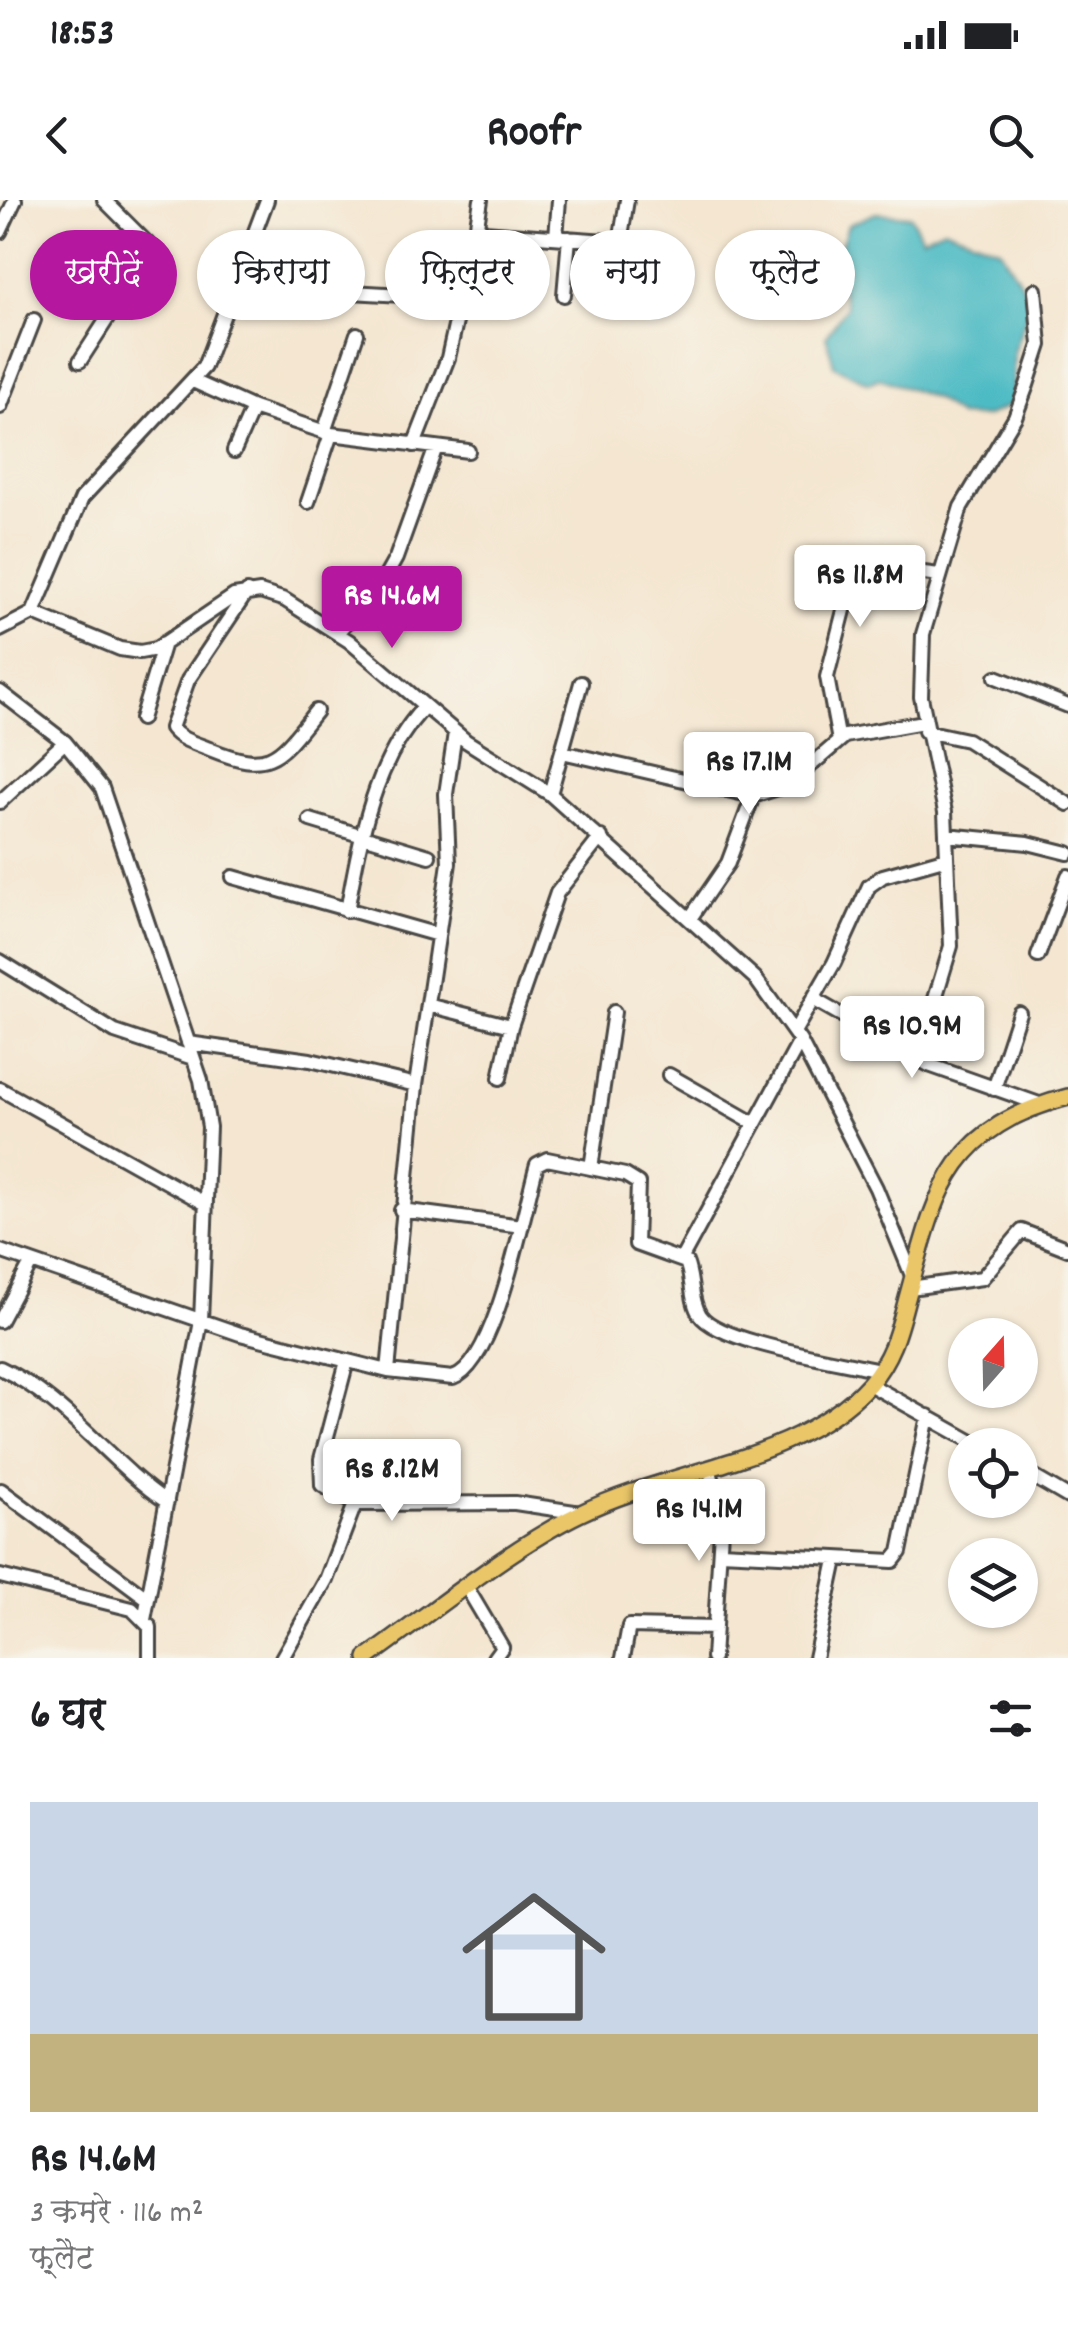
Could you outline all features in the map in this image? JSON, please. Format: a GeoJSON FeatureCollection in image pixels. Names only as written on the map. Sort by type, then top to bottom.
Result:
{"type":"FeatureCollection","features":[{"type":"Feature","properties":{"kind":"main road"},"geometry":{"type":"LineString","coordinates":[[369,1657],[581,1513],[829,1422],[874,1377],[893,1350],[929,1214],[948,1171],[997,1128],[1066,1093]]}},
{"type":"Feature","properties":{"kind":"street"},"geometry":{"type":"LineString","coordinates":[[0,232],[15,200]]}},
{"type":"Feature","properties":{"kind":"street"},"geometry":{"type":"LineString","coordinates":[[80,361],[148,256],[148,244],[122,207],[104,200]]}},
{"type":"Feature","properties":{"kind":"street"},"geometry":{"type":"LineString","coordinates":[[256,230],[267,200]]}},
{"type":"Feature","properties":{"kind":"street"},"geometry":{"type":"LineString","coordinates":[[481,200],[478,224],[484,232],[570,238]]}},
{"type":"Feature","properties":{"kind":"street"},"geometry":{"type":"LineString","coordinates":[[559,200],[564,295]]}},
{"type":"Feature","properties":{"kind":"street"},"geometry":{"type":"LineString","coordinates":[[622,230],[627,200]]}},
{"type":"Feature","properties":{"kind":"street"},"geometry":{"type":"LineString","coordinates":[[910,1056],[934,1002],[950,946],[946,835],[924,726],[922,634],[961,506],[1015,417],[1027,385],[1040,345],[1035,290]]}},
{"type":"Feature","properties":{"kind":"street"},"geometry":{"type":"LineString","coordinates":[[0,407],[34,320]]}},
{"type":"Feature","properties":{"kind":"street"},"geometry":{"type":"LineString","coordinates":[[0,630],[33,613],[82,498],[193,381],[212,350],[223,320]]}},
{"type":"Feature","properties":{"kind":"street"},"geometry":{"type":"LineString","coordinates":[[414,445],[448,358],[457,320]]}},
{"type":"Feature","properties":{"kind":"street"},"geometry":{"type":"LineString","coordinates":[[308,502],[357,334]]}},
{"type":"Feature","properties":{"kind":"street"},"geometry":{"type":"LineString","coordinates":[[193,381],[253,408],[328,433],[468,451]]}},
{"type":"Feature","properties":{"kind":"street"},"geometry":{"type":"LineString","coordinates":[[234,451],[253,408]]}},
{"type":"Feature","properties":{"kind":"street"},"geometry":{"type":"LineString","coordinates":[[337,633],[382,583],[396,558],[436,448]]}},
{"type":"Feature","properties":{"kind":"street"},"geometry":{"type":"LineString","coordinates":[[839,741],[828,677],[852,579],[870,566],[939,575]]}},
{"type":"Feature","properties":{"kind":"street"},"geometry":{"type":"LineString","coordinates":[[33,613],[120,649],[140,652],[164,643],[234,596],[246,592],[285,600],[337,633],[456,733],[550,794],[756,978],[797,1036],[876,1188],[911,1283],[982,1278],[1022,1232],[1068,1248]]}},
{"type":"Feature","properties":{"kind":"street"},"geometry":{"type":"LineString","coordinates":[[246,592],[188,680],[171,728],[179,737],[240,762],[258,764],[283,749],[316,712]]}},
{"type":"Feature","properties":{"kind":"street"},"geometry":{"type":"LineString","coordinates":[[141,718],[164,643]]}},
{"type":"Feature","properties":{"kind":"street"},"geometry":{"type":"LineString","coordinates":[[996,676],[1068,706]]}},
{"type":"Feature","properties":{"kind":"street"},"geometry":{"type":"LineString","coordinates":[[550,794],[581,682]]}},
{"type":"Feature","properties":{"kind":"street"},"geometry":{"type":"LineString","coordinates":[[0,693],[65,742],[102,788],[193,1058],[210,1126],[201,1321],[144,1620]]}},
{"type":"Feature","properties":{"kind":"street"},"geometry":{"type":"LineString","coordinates":[[348,911],[361,836],[392,752],[423,708]]}},
{"type":"Feature","properties":{"kind":"street"},"geometry":{"type":"LineString","coordinates":[[562,752],[753,796],[788,785],[839,741],[868,728],[924,726],[975,744],[1068,804]]}},
{"type":"Feature","properties":{"kind":"street"},"geometry":{"type":"LineString","coordinates":[[388,1372],[416,1086],[450,850],[446,794],[456,733]]}},
{"type":"Feature","properties":{"kind":"street"},"geometry":{"type":"LineString","coordinates":[[0,802],[65,742]]}},
{"type":"Feature","properties":{"kind":"street"},"geometry":{"type":"LineString","coordinates":[[691,916],[728,863],[753,796]]}},
{"type":"Feature","properties":{"kind":"street"},"geometry":{"type":"LineString","coordinates":[[310,820],[429,856]]}},
{"type":"Feature","properties":{"kind":"street"},"geometry":{"type":"LineString","coordinates":[[946,835],[1028,843],[1068,853]]}},
{"type":"Feature","properties":{"kind":"street"},"geometry":{"type":"LineString","coordinates":[[500,1078],[511,1026],[557,893],[601,838]]}},
{"type":"Feature","properties":{"kind":"street"},"geometry":{"type":"LineString","coordinates":[[682,1258],[755,1124],[869,886],[882,876],[947,858]]}},
{"type":"Feature","properties":{"kind":"street"},"geometry":{"type":"LineString","coordinates":[[233,876],[438,935]]}},
{"type":"Feature","properties":{"kind":"street"},"geometry":{"type":"LineString","coordinates":[[1038,956],[1064,897],[1068,876]]}},
{"type":"Feature","properties":{"kind":"street"},"geometry":{"type":"LineString","coordinates":[[0,961],[115,1032],[193,1058]]}},
{"type":"Feature","properties":{"kind":"street"},"geometry":{"type":"LineString","coordinates":[[813,999],[910,1056],[1039,1104]]}},
{"type":"Feature","properties":{"kind":"street"},"geometry":{"type":"LineString","coordinates":[[428,1005],[511,1026]]}},
{"type":"Feature","properties":{"kind":"street"},"geometry":{"type":"LineString","coordinates":[[591,1168],[614,1012]]}},
{"type":"Feature","properties":{"kind":"street"},"geometry":{"type":"LineString","coordinates":[[994,1089],[1019,1014]]}},
{"type":"Feature","properties":{"kind":"street"},"geometry":{"type":"LineString","coordinates":[[188,1043],[310,1060],[416,1086]]}},
{"type":"Feature","properties":{"kind":"street"},"geometry":{"type":"LineString","coordinates":[[668,1074],[755,1124]]}},
{"type":"Feature","properties":{"kind":"street"},"geometry":{"type":"LineString","coordinates":[[0,1089],[206,1204]]}},
{"type":"Feature","properties":{"kind":"street"},"geometry":{"type":"LineString","coordinates":[[0,1251],[201,1321],[388,1372],[453,1378],[470,1367],[510,1275],[540,1161],[591,1168],[638,1182],[636,1244],[682,1258],[689,1267],[695,1304],[709,1324],[874,1377],[949,1428]]}},
{"type":"Feature","properties":{"kind":"street"},"geometry":{"type":"LineString","coordinates":[[402,1210],[522,1226]]}},
{"type":"Feature","properties":{"kind":"street"},"geometry":{"type":"LineString","coordinates":[[0,1321],[31,1263]]}},
{"type":"Feature","properties":{"kind":"street"},"geometry":{"type":"LineString","coordinates":[[346,1361],[321,1459],[322,1485],[355,1504],[516,1503],[581,1513]]}},
{"type":"Feature","properties":{"kind":"street"},"geometry":{"type":"LineString","coordinates":[[0,1368],[25,1380],[114,1464],[167,1502]]}},
{"type":"Feature","properties":{"kind":"street"},"geometry":{"type":"LineString","coordinates":[[721,1552],[888,1563],[898,1558],[928,1416]]}},
{"type":"Feature","properties":{"kind":"street"},"geometry":{"type":"LineString","coordinates":[[710,1468],[722,1514],[714,1658]]}},
{"type":"Feature","properties":{"kind":"street"},"geometry":{"type":"LineString","coordinates":[[1038,1480],[1068,1497]]}},
{"type":"Feature","properties":{"kind":"street"},"geometry":{"type":"LineString","coordinates":[[1,1490],[148,1598]]}},
{"type":"Feature","properties":{"kind":"street"},"geometry":{"type":"LineString","coordinates":[[282,1658],[326,1580],[355,1504]]}},
{"type":"Feature","properties":{"kind":"street"},"geometry":{"type":"LineString","coordinates":[[815,1658],[836,1560]]}},
{"type":"Feature","properties":{"kind":"street"},"geometry":{"type":"LineString","coordinates":[[0,1576],[132,1609],[150,1627],[150,1658]]}},
{"type":"Feature","properties":{"kind":"street"},"geometry":{"type":"LineString","coordinates":[[467,1588],[500,1644],[502,1650],[494,1658]]}},
{"type":"Feature","properties":{"kind":"street"},"geometry":{"type":"LineString","coordinates":[[622,1658],[629,1626],[715,1628]]}},
{"type":"Feature","properties":{"kind":"water"},"geometry":{"type":"Polygon","coordinates":[[[876,213],[911,216],[922,238],[944,228],[1000,249],[1032,301],[1014,350],[1013,404],[985,417],[958,416],[936,399],[880,378],[869,383],[834,366],[826,336],[837,320],[855,320],[855,230],[846,230],[848,225],[876,213]]]}}]}
